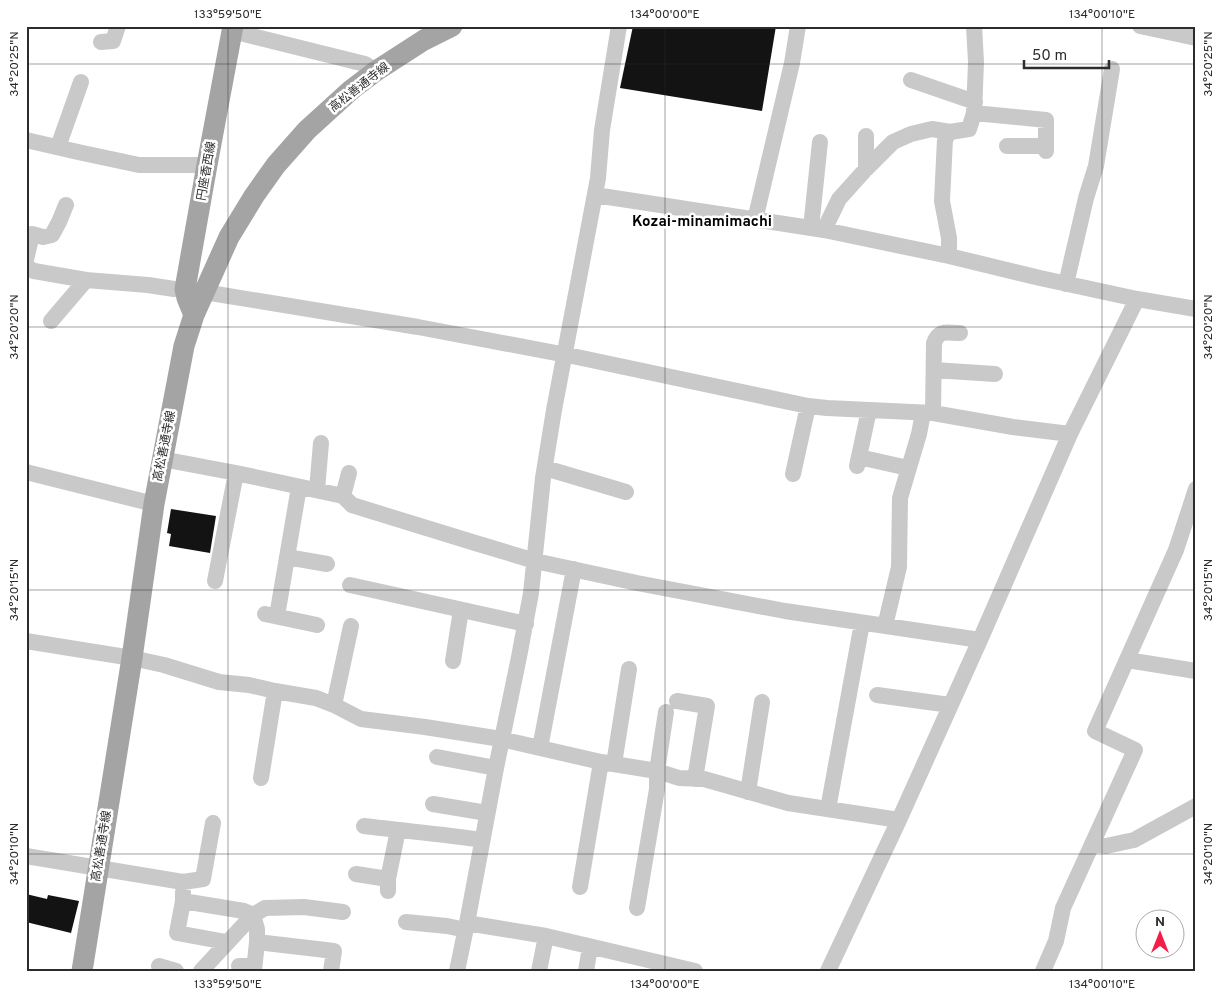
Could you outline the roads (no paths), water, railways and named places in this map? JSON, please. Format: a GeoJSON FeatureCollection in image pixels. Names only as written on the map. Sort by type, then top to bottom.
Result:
{"type":"FeatureCollection","features":[{"type":"Feature","properties":{"kind":"main road","name":"高松善通寺線"},"geometry":{"type":"LineString","coordinates":[[82,971],[132,658],[154,504],[184,346],[194,315],[194,291],[276,164],[307,130],[351,90],[376,71],[424,40],[452,26]]}},
{"type":"Feature","properties":{"kind":"main road","name":"円座香西線"},"geometry":{"type":"LineString","coordinates":[[194,291],[206,165],[233,29]]}},
{"type":"Feature","properties":{"kind":"street"},"geometry":{"type":"LineString","coordinates":[[101,42],[113,41],[118,26]]}},
{"type":"Feature","properties":{"kind":"street"},"geometry":{"type":"LineString","coordinates":[[458,971],[501,739],[526,624],[536,560],[545,468],[563,355],[598,178],[602,130],[619,26]]}},
{"type":"Feature","properties":{"kind":"street"},"geometry":{"type":"LineString","coordinates":[[755,220],[792,63],[798,26]]}},
{"type":"Feature","properties":{"kind":"street"},"geometry":{"type":"LineString","coordinates":[[818,229],[839,199],[893,142],[911,134],[932,130],[950,132],[969,129],[974,108],[976,62],[974,26]]}},
{"type":"Feature","properties":{"kind":"street"},"geometry":{"type":"LineString","coordinates":[[1140,26],[1194,34]]}},
{"type":"Feature","properties":{"kind":"street"},"geometry":{"type":"LineString","coordinates":[[233,29],[365,64],[376,71]]}},
{"type":"Feature","properties":{"kind":"street"},"geometry":{"type":"LineString","coordinates":[[1066,284],[1086,198],[1096,166],[1112,69]]}},
{"type":"Feature","properties":{"kind":"street"},"geometry":{"type":"LineString","coordinates":[[911,80],[974,108],[1046,120],[1046,148],[1007,146]]}},
{"type":"Feature","properties":{"kind":"street"},"geometry":{"type":"LineString","coordinates":[[58,148],[81,82]]}},
{"type":"Feature","properties":{"kind":"street"},"geometry":{"type":"LineString","coordinates":[[948,256],[950,238],[942,201],[945,139],[950,132]]}},
{"type":"Feature","properties":{"kind":"street"},"geometry":{"type":"LineString","coordinates":[[866,136],[866,169]]}},
{"type":"Feature","properties":{"kind":"street"},"geometry":{"type":"LineString","coordinates":[[26,140],[139,165],[206,165]]}},
{"type":"Feature","properties":{"kind":"street"},"geometry":{"type":"LineString","coordinates":[[818,229],[820,142]]}},
{"type":"Feature","properties":{"kind":"street"},"geometry":{"type":"LineString","coordinates":[[595,195],[818,229],[948,256],[1066,284],[1196,309]]}},
{"type":"Feature","properties":{"kind":"street"},"geometry":{"type":"LineString","coordinates":[[26,260],[32,234],[43,237],[52,235],[66,205]]}},
{"type":"Feature","properties":{"kind":"street"},"geometry":{"type":"LineString","coordinates":[[26,267],[86,280],[194,291],[418,327],[577,357],[808,406],[928,413],[1070,434]]}},
{"type":"Feature","properties":{"kind":"street"},"geometry":{"type":"LineString","coordinates":[[51,321],[86,280]]}},
{"type":"Feature","properties":{"kind":"street"},"geometry":{"type":"LineString","coordinates":[[828,971],[980,640],[1070,434],[1137,299]]}},
{"type":"Feature","properties":{"kind":"street"},"geometry":{"type":"LineString","coordinates":[[885,626],[898,567],[900,498],[919,434],[928,413],[934,370],[934,343],[937,336],[941,333],[960,333]]}},
{"type":"Feature","properties":{"kind":"street"},"geometry":{"type":"LineString","coordinates":[[934,370],[995,374]]}},
{"type":"Feature","properties":{"kind":"street"},"geometry":{"type":"LineString","coordinates":[[792,474],[808,406]]}},
{"type":"Feature","properties":{"kind":"street"},"geometry":{"type":"LineString","coordinates":[[869,410],[858,461],[908,468]]}},
{"type":"Feature","properties":{"kind":"street"},"geometry":{"type":"LineString","coordinates":[[317,490],[321,443]]}},
{"type":"Feature","properties":{"kind":"street"},"geometry":{"type":"LineString","coordinates":[[162,460],[236,473],[343,496],[352,505],[462,540],[574,569],[785,611],[980,640]]}},
{"type":"Feature","properties":{"kind":"street"},"geometry":{"type":"LineString","coordinates":[[545,468],[626,492]]}},
{"type":"Feature","properties":{"kind":"street"},"geometry":{"type":"LineString","coordinates":[[26,472],[154,504]]}},
{"type":"Feature","properties":{"kind":"street"},"geometry":{"type":"LineString","coordinates":[[215,581],[236,473]]}},
{"type":"Feature","properties":{"kind":"street"},"geometry":{"type":"LineString","coordinates":[[343,496],[350,473]]}},
{"type":"Feature","properties":{"kind":"street"},"geometry":{"type":"LineString","coordinates":[[299,487],[300,518],[271,615],[317,625]]}},
{"type":"Feature","properties":{"kind":"street"},"geometry":{"type":"LineString","coordinates":[[1043,971],[1056,941],[1063,908],[1135,750],[1095,731],[1176,550],[1196,489]]}},
{"type":"Feature","properties":{"kind":"street"},"geometry":{"type":"LineString","coordinates":[[287,557],[327,564]]}},
{"type":"Feature","properties":{"kind":"street"},"geometry":{"type":"LineString","coordinates":[[540,748],[574,569]]}},
{"type":"Feature","properties":{"kind":"street"},"geometry":{"type":"LineString","coordinates":[[350,585],[526,624]]}},
{"type":"Feature","properties":{"kind":"street"},"geometry":{"type":"LineString","coordinates":[[453,661],[461,610]]}},
{"type":"Feature","properties":{"kind":"street"},"geometry":{"type":"LineString","coordinates":[[828,809],[862,623]]}},
{"type":"Feature","properties":{"kind":"street"},"geometry":{"type":"LineString","coordinates":[[334,705],[351,626]]}},
{"type":"Feature","properties":{"kind":"street"},"geometry":{"type":"LineString","coordinates":[[26,642],[132,658],[164,665],[218,682],[249,685],[316,698],[361,719],[501,739],[608,763],[657,771],[679,778],[704,779],[788,803],[898,820]]}},
{"type":"Feature","properties":{"kind":"street"},"geometry":{"type":"LineString","coordinates":[[1127,660],[1196,671]]}},
{"type":"Feature","properties":{"kind":"street"},"geometry":{"type":"LineString","coordinates":[[580,886],[630,670]]}},
{"type":"Feature","properties":{"kind":"street"},"geometry":{"type":"LineString","coordinates":[[261,778],[275,691]]}},
{"type":"Feature","properties":{"kind":"street"},"geometry":{"type":"LineString","coordinates":[[877,695],[950,704]]}},
{"type":"Feature","properties":{"kind":"street"},"geometry":{"type":"LineString","coordinates":[[748,792],[762,702]]}},
{"type":"Feature","properties":{"kind":"street"},"geometry":{"type":"LineString","coordinates":[[637,908],[657,789],[657,771],[672,706],[707,706],[695,779]]}},
{"type":"Feature","properties":{"kind":"street"},"geometry":{"type":"LineString","coordinates":[[437,757],[496,768]]}},
{"type":"Feature","properties":{"kind":"street"},"geometry":{"type":"LineString","coordinates":[[433,804],[487,813]]}},
{"type":"Feature","properties":{"kind":"street"},"geometry":{"type":"LineString","coordinates":[[1093,843],[1106,846],[1134,840],[1196,806]]}},
{"type":"Feature","properties":{"kind":"street"},"geometry":{"type":"LineString","coordinates":[[26,856],[183,882],[203,879],[213,823]]}},
{"type":"Feature","properties":{"kind":"street"},"geometry":{"type":"LineString","coordinates":[[364,826],[482,840]]}},
{"type":"Feature","properties":{"kind":"street"},"geometry":{"type":"LineString","coordinates":[[356,874],[388,885],[398,830]]}},
{"type":"Feature","properties":{"kind":"street"},"geometry":{"type":"LineString","coordinates":[[183,882],[183,901],[177,933],[226,942]]}},
{"type":"Feature","properties":{"kind":"street"},"geometry":{"type":"LineString","coordinates":[[183,901],[244,911],[253,915]]}},
{"type":"Feature","properties":{"kind":"street"},"geometry":{"type":"LineString","coordinates":[[201,971],[253,915],[265,908],[304,907],[343,912]]}},
{"type":"Feature","properties":{"kind":"street"},"geometry":{"type":"LineString","coordinates":[[249,968],[257,942],[257,929],[253,915]]}},
{"type":"Feature","properties":{"kind":"street"},"geometry":{"type":"LineString","coordinates":[[406,922],[467,926],[546,936],[695,971]]}},
{"type":"Feature","properties":{"kind":"street"},"geometry":{"type":"LineString","coordinates":[[539,971],[546,936]]}},
{"type":"Feature","properties":{"kind":"street"},"geometry":{"type":"LineString","coordinates":[[257,942],[334,951],[331,971]]}},
{"type":"Feature","properties":{"kind":"street"},"geometry":{"type":"LineString","coordinates":[[586,971],[590,947]]}},
{"type":"Feature","properties":{"kind":"street"},"geometry":{"type":"LineString","coordinates":[[159,966],[176,971]]}},
{"type":"Feature","properties":{"kind":"district","name":"Kozai-minamimachi"},"geometry":{"type":"Point","coordinates":[702,221]}}]}
